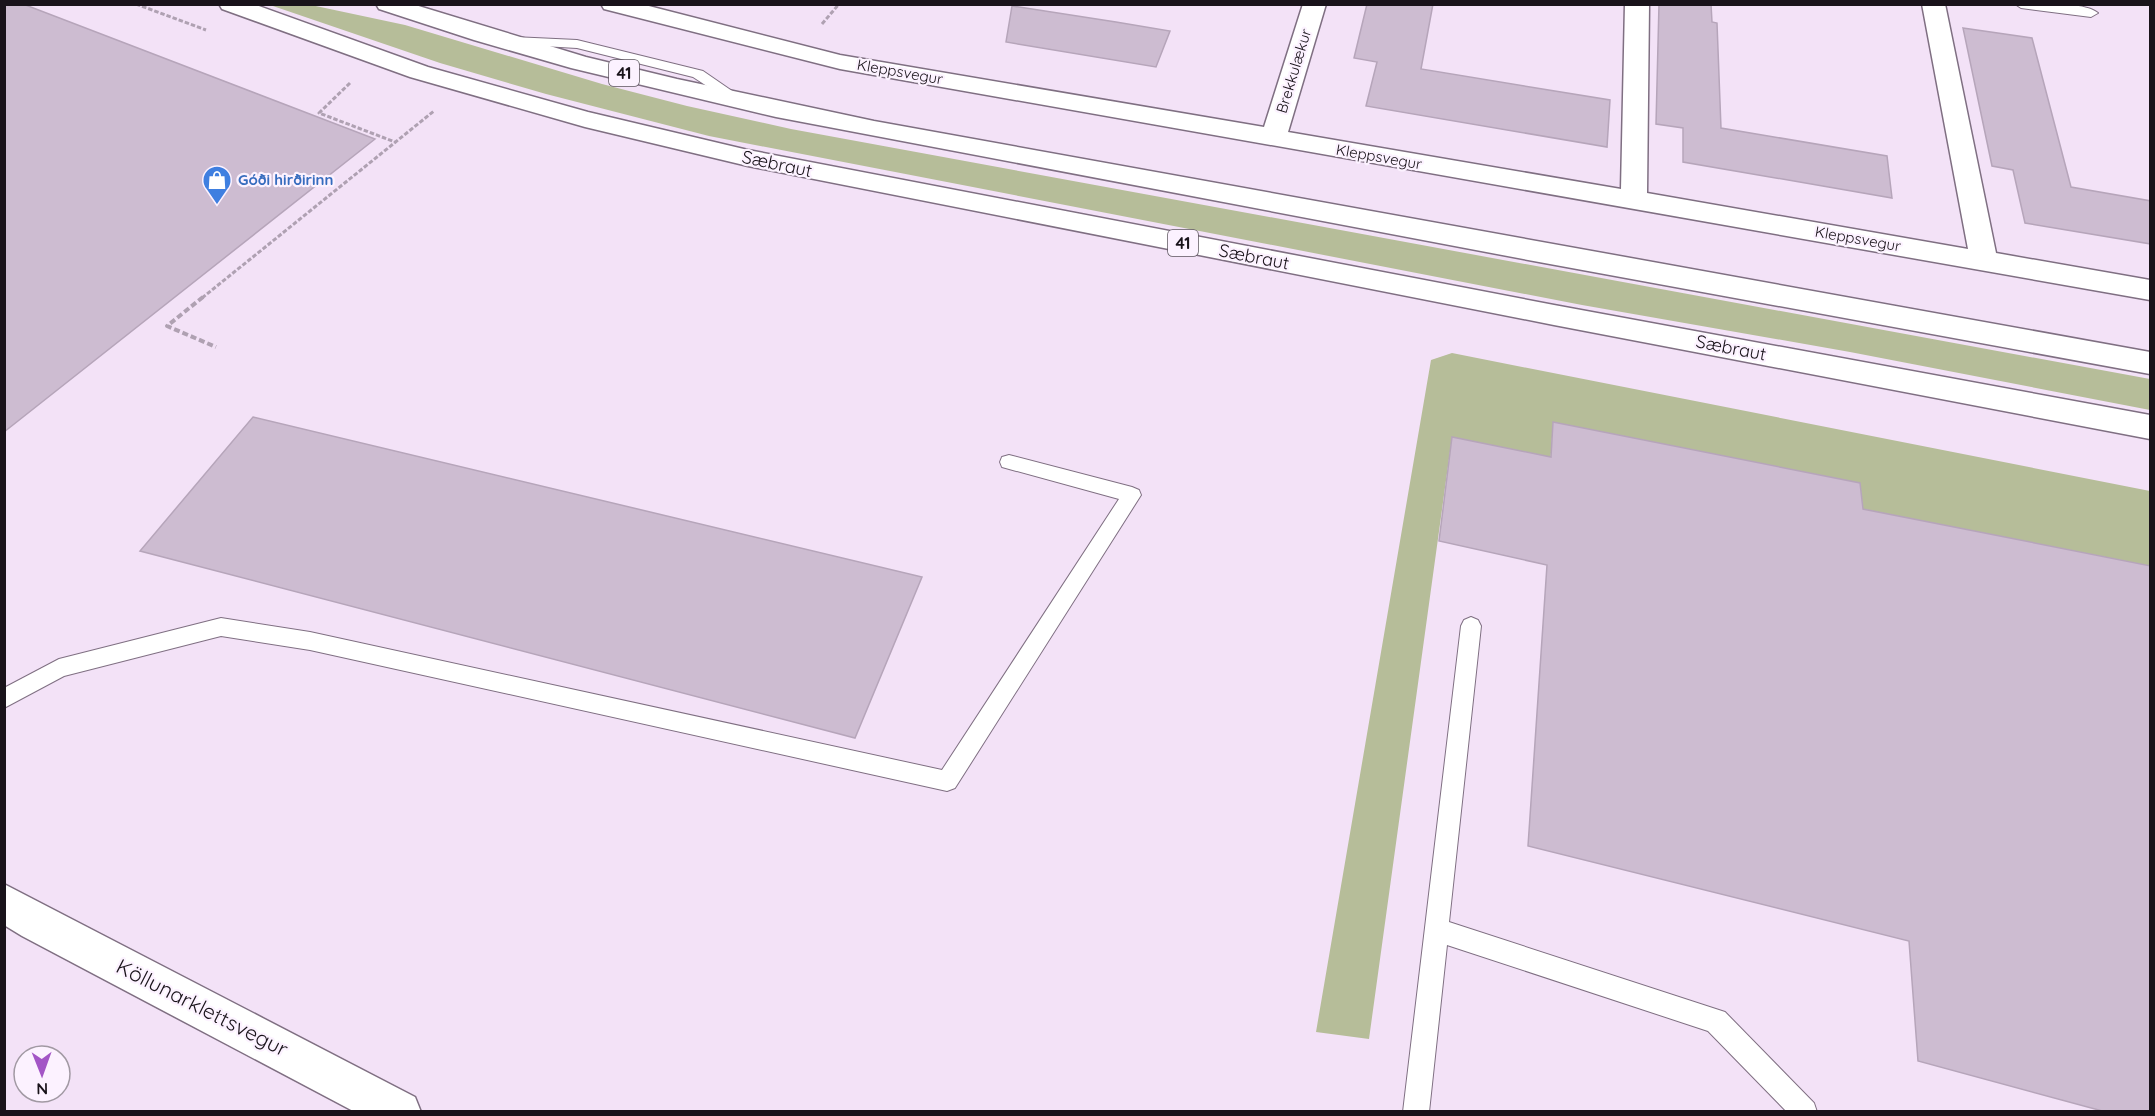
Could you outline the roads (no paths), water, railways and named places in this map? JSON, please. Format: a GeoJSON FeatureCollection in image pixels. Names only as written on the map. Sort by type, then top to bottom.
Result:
{"type":"FeatureCollection","features":[{"type":"Feature","properties":{"kind":"main road","name":"Sæbraut"},"geometry":{"type":"LineString","coordinates":[[230,4],[419,72],[585,118],[748,158],[1530,310],[2151,427]]}},
{"type":"Feature","properties":{"kind":"main road","name":"41"},"geometry":{"type":"LineString","coordinates":[[387,4],[505,41],[744,103],[1826,306],[2151,363]]}},
{"type":"Feature","properties":{"kind":"main road","name":"Kleppsvegur"},"geometry":{"type":"LineString","coordinates":[[612,4],[840,62],[2151,290]]}},
{"type":"Feature","properties":{"kind":"main road","name":"Brekkulækur"},"geometry":{"type":"LineString","coordinates":[[1273,138],[1315,4]]}},
{"type":"Feature","properties":{"kind":"main road"},"geometry":{"type":"LineString","coordinates":[[1634,201],[1637,4]]}},
{"type":"Feature","properties":{"kind":"main road"},"geometry":{"type":"LineString","coordinates":[[1933,4],[1984,261]]}},
{"type":"Feature","properties":{"kind":"main road","name":"Köllunarklettsvegur"},"geometry":{"type":"LineString","coordinates":[[4,903],[36,922],[400,1112]]}},
{"type":"Feature","properties":{"kind":"lane"},"geometry":{"type":"LineString","coordinates":[[2021,4],[2091,13]]}},
{"type":"Feature","properties":{"kind":"lane"},"geometry":{"type":"LineString","coordinates":[[4,699],[59,668],[221,627],[310,641],[947,781],[1132,495],[1009,462]]}},
{"type":"Feature","properties":{"kind":"lane"},"geometry":{"type":"LineString","coordinates":[[1416,1112],[1471,626]]}},
{"type":"Feature","properties":{"kind":"lane"},"geometry":{"type":"LineString","coordinates":[[1437,930],[1716,1021],[1805,1112]]}},
{"type":"Feature","properties":{"kind":"place","name":"Góði hirðirinn"},"geometry":{"type":"Point","coordinates":[217,206]}}]}
